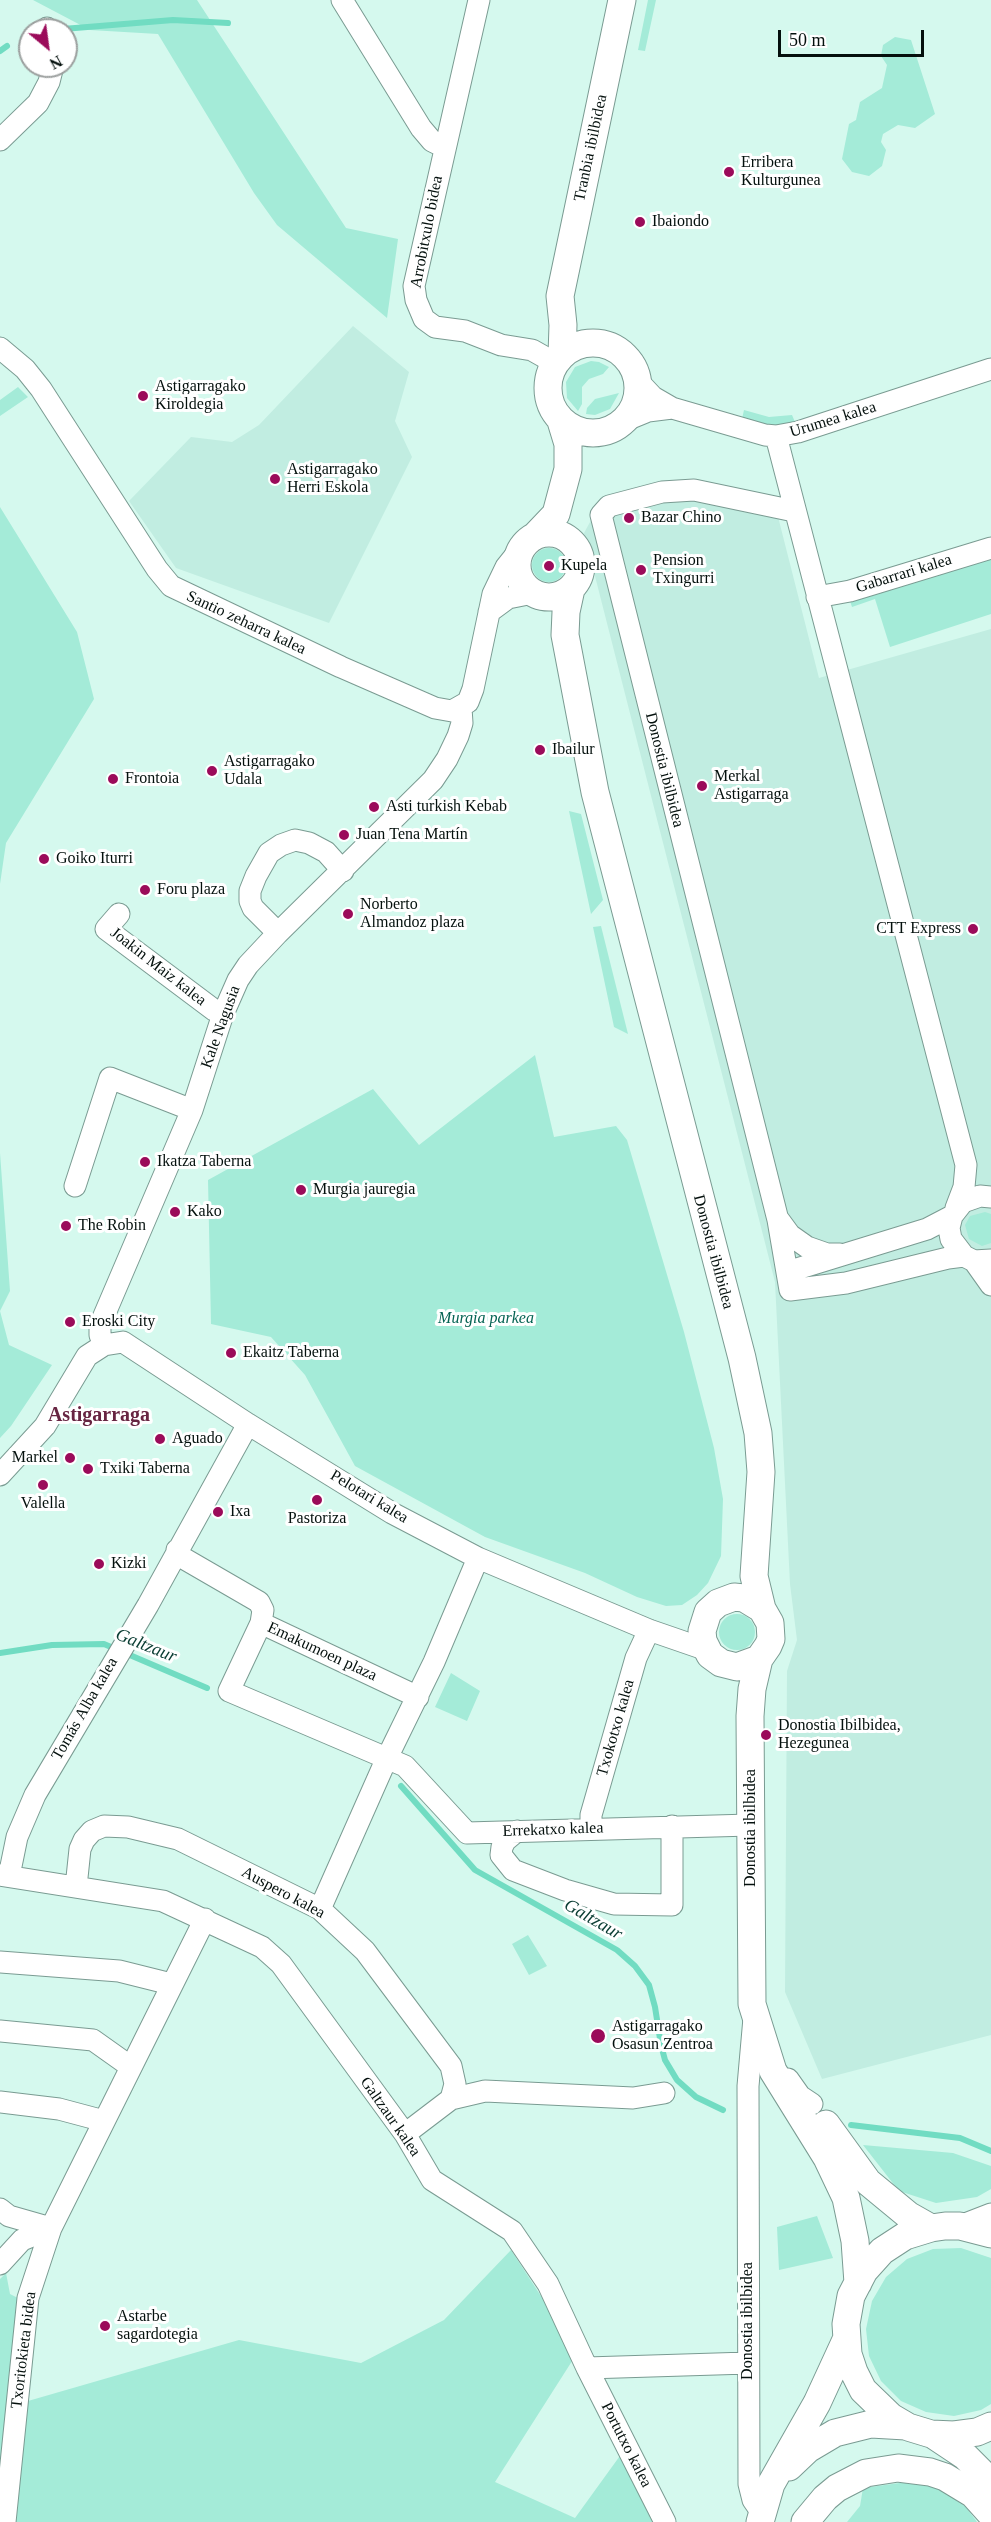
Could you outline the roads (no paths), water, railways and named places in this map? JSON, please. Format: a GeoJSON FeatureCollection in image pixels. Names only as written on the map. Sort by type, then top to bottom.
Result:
{"type":"FeatureCollection","features":[{"type":"Feature","properties":{"kind":"main road","name":"Tranbia ibilbidea"},"geometry":{"type":"LineString","coordinates":[[558,359],[563,325],[560,296],[622,0]]}},
{"type":"Feature","properties":{"kind":"main road"},"geometry":{"type":"LineString","coordinates":[[560,296],[572,323],[595,342],[619,350],[628,358],[638,381],[637,402],[626,420],[602,433],[583,449],[568,469]]}},
{"type":"Feature","properties":{"kind":"main road"},"geometry":{"type":"LineString","coordinates":[[595,342],[572,348],[558,359],[547,387],[553,411],[561,421],[580,432],[602,433]]}},
{"type":"Feature","properties":{"kind":"main road"},"geometry":{"type":"LineString","coordinates":[[560,505],[564,524],[581,560],[578,580],[571,589],[556,597],[536,595],[525,587],[516,567],[529,541],[549,523],[560,505],[568,469],[568,444],[561,421]]}},
{"type":"Feature","properties":{"kind":"main road"},"geometry":{"type":"LineString","coordinates":[[529,541],[555,533],[572,542]]}},
{"type":"Feature","properties":{"kind":"main road","name":"Donostia ibilbidea"},"geometry":{"type":"LineString","coordinates":[[571,589],[566,612],[565,635],[595,792],[742,1358],[759,1443],[761,1472],[754,1576],[762,1609]]}},
{"type":"Feature","properties":{"kind":"main road","name":"Donostia ibilbidea"},"geometry":{"type":"LineString","coordinates":[[536,595],[554,615],[565,635]]}},
{"type":"Feature","properties":{"kind":"main road","name":"Donostia ibilbidea"},"geometry":{"type":"LineString","coordinates":[[716,1606],[734,1582],[740,1563],[753,1414]]}},
{"type":"Feature","properties":{"kind":"main road"},"geometry":{"type":"LineString","coordinates":[[744,1598],[762,1609],[767,1615],[771,1631],[768,1647],[759,1659],[737,1667],[714,1657],[702,1631],[716,1606],[744,1598]]}},
{"type":"Feature","properties":{"kind":"main road","name":"Donostia ibilbidea"},"geometry":{"type":"LineString","coordinates":[[714,1657],[739,1689],[750,1716]]}},
{"type":"Feature","properties":{"kind":"main road","name":"Donostia ibilbidea"},"geometry":{"type":"LineString","coordinates":[[759,1659],[752,1689],[750,1716],[754,2014],[770,2067],[868,2182],[908,2214],[930,2228]]}},
{"type":"Feature","properties":{"kind":"main road","name":"Donostia ibilbidea"},"geometry":{"type":"LineString","coordinates":[[752,1977],[757,2002],[771,2036],[846,2198],[855,2241],[858,2283]]}},
{"type":"Feature","properties":{"kind":"main road"},"geometry":{"type":"LineString","coordinates":[[991,2234],[960,2226],[930,2228],[905,2236],[882,2251],[864,2271],[851,2296],[846,2324],[846,2340],[851,2363],[863,2390],[883,2411],[965,2456],[991,2482]]}},
{"type":"Feature","properties":{"kind":"main road"},"geometry":{"type":"LineString","coordinates":[[762,2513],[781,2463],[817,2403],[846,2340]]}},
{"type":"Feature","properties":{"kind":"main road"},"geometry":{"type":"LineString","coordinates":[[762,2513],[786,2470],[796,2459],[821,2440],[852,2428],[871,2424],[954,2435],[977,2432],[991,2426]]}},
{"type":"Feature","properties":{"kind":"main road"},"geometry":{"type":"LineString","coordinates":[[805,2522],[825,2498],[837,2488],[866,2473],[898,2468],[930,2472],[945,2477],[973,2494],[991,2514]]}},
{"type":"Feature","properties":{"kind":"street"},"geometry":{"type":"LineString","coordinates":[[342,0],[421,128],[432,141],[444,147]]}},
{"type":"Feature","properties":{"kind":"street","name":"Arrobitxulo bidea"},"geometry":{"type":"LineString","coordinates":[[479,0],[414,286],[416,300],[424,319],[435,327],[465,331],[501,345],[532,350],[558,359]]}},
{"type":"Feature","properties":{"kind":"street"},"geometry":{"type":"LineString","coordinates":[[0,140],[38,103],[50,78]]}},
{"type":"Feature","properties":{"kind":"street","name":"Santio zeharra kalea"},"geometry":{"type":"LineString","coordinates":[[0,348],[25,369],[42,389],[157,569],[171,586],[320,657],[435,708],[449,711],[461,708]]}},
{"type":"Feature","properties":{"kind":"street","name":"Urumea kalea"},"geometry":{"type":"LineString","coordinates":[[638,381],[654,397],[672,408],[765,435],[776,436],[798,432],[991,369]]}},
{"type":"Feature","properties":{"kind":"street","name":"Urumea kalea"},"geometry":{"type":"LineString","coordinates":[[626,420],[648,411],[672,408]]}},
{"type":"Feature","properties":{"kind":"street"},"geometry":{"type":"LineString","coordinates":[[776,436],[966,1165],[964,1187],[949,1228],[951,1239],[976,1259],[991,1285]]}},
{"type":"Feature","properties":{"kind":"street","name":"Donostia ibilbidea"},"geometry":{"type":"LineString","coordinates":[[787,1272],[778,1220],[601,515],[609,506],[619,503],[662,492],[694,490],[794,511]]}},
{"type":"Feature","properties":{"kind":"street","name":"Kale Nagusia"},"geometry":{"type":"LineString","coordinates":[[104,1345],[100,1335],[100,1325],[192,1110],[223,1014],[238,980],[248,965],[278,933],[343,871],[440,770],[458,736],[462,723],[461,708],[470,698],[499,578],[529,541]]}},
{"type":"Feature","properties":{"kind":"street","name":"Gabarrari kalea"},"geometry":{"type":"LineString","coordinates":[[817,597],[850,591],[991,548]]}},
{"type":"Feature","properties":{"kind":"street"},"geometry":{"type":"LineString","coordinates":[[489,612],[508,598],[536,595]]}},
{"type":"Feature","properties":{"kind":"street"},"geometry":{"type":"LineString","coordinates":[[278,933],[252,909],[250,901],[250,891],[269,853],[295,840],[309,843],[326,852],[343,871]]}},
{"type":"Feature","properties":{"kind":"street","name":"Joakin Maiz kalea"},"geometry":{"type":"LineString","coordinates":[[119,914],[106,929],[214,1011],[223,1014]]}},
{"type":"Feature","properties":{"kind":"street"},"geometry":{"type":"LineString","coordinates":[[75,1186],[110,1078],[192,1110]]}},
{"type":"Feature","properties":{"kind":"street"},"geometry":{"type":"LineString","coordinates":[[966,1165],[991,1196]]}},
{"type":"Feature","properties":{"kind":"street"},"geometry":{"type":"LineString","coordinates":[[976,1259],[948,1258],[846,1283],[790,1290],[787,1272],[927,1229],[971,1198],[991,1196]]}},
{"type":"Feature","properties":{"kind":"street"},"geometry":{"type":"LineString","coordinates":[[778,1220],[790,1235],[807,1247],[827,1254],[849,1253]]}},
{"type":"Feature","properties":{"kind":"street","name":"Pelotari kalea"},"geometry":{"type":"LineString","coordinates":[[104,1345],[118,1342],[132,1346],[249,1424],[392,1513],[478,1558],[714,1657]]}},
{"type":"Feature","properties":{"kind":"street"},"geometry":{"type":"LineString","coordinates":[[0,1475],[45,1426],[87,1356],[104,1345]]}},
{"type":"Feature","properties":{"kind":"street","name":"Tomás Alba kalea"},"geometry":{"type":"LineString","coordinates":[[4,1875],[35,1795],[249,1424]]}},
{"type":"Feature","properties":{"kind":"street"},"geometry":{"type":"LineString","coordinates":[[177,1550],[183,1558],[259,1602],[263,1610],[261,1623]]}},
{"type":"Feature","properties":{"kind":"street"},"geometry":{"type":"LineString","coordinates":[[320,1909],[386,1760],[418,1697],[478,1558]]}},
{"type":"Feature","properties":{"kind":"street","name":"Pelotari kalea"},"geometry":{"type":"LineString","coordinates":[[649,1630],[674,1630],[692,1625],[716,1606]]}},
{"type":"Feature","properties":{"kind":"street","name":"Emakumoen plaza"},"geometry":{"type":"LineString","coordinates":[[229,1691],[261,1623],[418,1697]]}},
{"type":"Feature","properties":{"kind":"street","name":"Txokotxo kalea"},"geometry":{"type":"LineString","coordinates":[[591,1828],[591,1815],[636,1658],[649,1630]]}},
{"type":"Feature","properties":{"kind":"street","name":"Errekatxo kalea"},"geometry":{"type":"LineString","coordinates":[[229,1691],[386,1760],[405,1766],[467,1833],[750,1825]]}},
{"type":"Feature","properties":{"kind":"street","name":"Auspero kalea"},"geometry":{"type":"LineString","coordinates":[[76,1887],[80,1849],[84,1840],[92,1831],[104,1826],[128,1827],[178,1839],[320,1909],[365,1951],[451,2066],[455,2084],[451,2099]]}},
{"type":"Feature","properties":{"kind":"street"},"geometry":{"type":"LineString","coordinates":[[517,1831],[505,1841],[501,1855],[513,1870],[566,1890],[614,1904],[672,1905],[672,1826]]}},
{"type":"Feature","properties":{"kind":"street","name":"Galtzaur kalea"},"geometry":{"type":"LineString","coordinates":[[4,1875],[163,1900],[262,1947],[281,1964],[405,2134],[432,2180],[512,2231],[548,2284],[587,2368]]}},
{"type":"Feature","properties":{"kind":"street","name":"Txoritokieta bidea"},"geometry":{"type":"LineString","coordinates":[[5,2522],[28,2298],[51,2228],[205,1919]]}},
{"type":"Feature","properties":{"kind":"street"},"geometry":{"type":"LineString","coordinates":[[0,1962],[119,1971],[171,1984]]}},
{"type":"Feature","properties":{"kind":"street","name":"Donostia ibilbidea"},"geometry":{"type":"LineString","coordinates":[[754,2014],[748,2085],[749,2490],[762,2513]]}},
{"type":"Feature","properties":{"kind":"street"},"geometry":{"type":"LineString","coordinates":[[0,2031],[93,2040],[131,2067]]}},
{"type":"Feature","properties":{"kind":"street"},"geometry":{"type":"LineString","coordinates":[[748,2085],[756,2072],[770,2067]]}},
{"type":"Feature","properties":{"kind":"street"},"geometry":{"type":"LineString","coordinates":[[405,2134],[451,2099],[485,2091],[633,2098],[664,2093]]}},
{"type":"Feature","properties":{"kind":"street"},"geometry":{"type":"LineString","coordinates":[[748,2116],[754,2100],[766,2092],[778,2092],[800,2101]]}},
{"type":"Feature","properties":{"kind":"street"},"geometry":{"type":"LineString","coordinates":[[0,2102],[58,2109],[104,2121]]}},
{"type":"Feature","properties":{"kind":"street"},"geometry":{"type":"LineString","coordinates":[[0,2209],[9,2216],[51,2228]]}},
{"type":"Feature","properties":{"kind":"street"},"geometry":{"type":"LineString","coordinates":[[960,2226],[991,2214]]}},
{"type":"Feature","properties":{"kind":"street"},"geometry":{"type":"LineString","coordinates":[[0,2264],[22,2240],[51,2228]]}},
{"type":"Feature","properties":{"kind":"street"},"geometry":{"type":"LineString","coordinates":[[587,2368],[748,2363]]}},
{"type":"Feature","properties":{"kind":"street","name":"Portutxo kalea"},"geometry":{"type":"LineString","coordinates":[[587,2368],[665,2522]]}},
{"type":"Feature","properties":{"kind":"waterway"},"geometry":{"type":"LineString","coordinates":[[78,28],[173,20],[228,23]]}},
{"type":"Feature","properties":{"kind":"waterway"},"geometry":{"type":"LineString","coordinates":[[0,51],[7,46]]}},
{"type":"Feature","properties":{"kind":"waterway","name":"Galtzaur"},"geometry":{"type":"LineString","coordinates":[[0,1653],[52,1645],[104,1644],[207,1688]]}},
{"type":"Feature","properties":{"kind":"waterway","name":"Galtzaur"},"geometry":{"type":"LineString","coordinates":[[401,1786],[475,1870],[617,1950],[635,1966],[649,1985],[665,2060],[677,2080],[696,2097],[723,2110]]}},
{"type":"Feature","properties":{"kind":"waterway","name":"Galtzaur"},"geometry":{"type":"LineString","coordinates":[[851,2125],[960,2138],[991,2151]]}},
{"type":"Feature","properties":{"kind":"place","name":"Erribera Kulturgunea"},"geometry":{"type":"Point","coordinates":[729,172]}},
{"type":"Feature","properties":{"kind":"place","name":"Ibaiondo"},"geometry":{"type":"Point","coordinates":[640,222]}},
{"type":"Feature","properties":{"kind":"place","name":"Astigarragako Kiroldegia"},"geometry":{"type":"Point","coordinates":[143,396]}},
{"type":"Feature","properties":{"kind":"place","name":"Astigarragako Herri Eskola"},"geometry":{"type":"Point","coordinates":[275,479]}},
{"type":"Feature","properties":{"kind":"place","name":"Bazar Chino"},"geometry":{"type":"Point","coordinates":[629,518]}},
{"type":"Feature","properties":{"kind":"place","name":"Kupela"},"geometry":{"type":"Point","coordinates":[549,566]}},
{"type":"Feature","properties":{"kind":"place","name":"Pension Txingurri"},"geometry":{"type":"Point","coordinates":[641,570]}},
{"type":"Feature","properties":{"kind":"place","name":"Ibailur"},"geometry":{"type":"Point","coordinates":[540,750]}},
{"type":"Feature","properties":{"kind":"place","name":"Astigarragako Udala"},"geometry":{"type":"Point","coordinates":[212,771]}},
{"type":"Feature","properties":{"kind":"place","name":"Frontoia"},"geometry":{"type":"Point","coordinates":[113,779]}},
{"type":"Feature","properties":{"kind":"place","name":"Merkal Astigarraga"},"geometry":{"type":"Point","coordinates":[702,786]}},
{"type":"Feature","properties":{"kind":"place","name":"Asti turkish Kebab"},"geometry":{"type":"Point","coordinates":[374,807]}},
{"type":"Feature","properties":{"kind":"place","name":"Juan Tena Martín"},"geometry":{"type":"Point","coordinates":[344,835]}},
{"type":"Feature","properties":{"kind":"place","name":"Goiko Iturri"},"geometry":{"type":"Point","coordinates":[44,859]}},
{"type":"Feature","properties":{"kind":"place","name":"Foru plaza"},"geometry":{"type":"Point","coordinates":[145,890]}},
{"type":"Feature","properties":{"kind":"place","name":"Norberto Almandoz plaza"},"geometry":{"type":"Point","coordinates":[348,914]}},
{"type":"Feature","properties":{"kind":"place","name":"CTT Express"},"geometry":{"type":"Point","coordinates":[973,929]}},
{"type":"Feature","properties":{"kind":"place","name":"Ikatza Taberna"},"geometry":{"type":"Point","coordinates":[145,1162]}},
{"type":"Feature","properties":{"kind":"place","name":"Murgia jauregia"},"geometry":{"type":"Point","coordinates":[301,1190]}},
{"type":"Feature","properties":{"kind":"place","name":"Kako"},"geometry":{"type":"Point","coordinates":[175,1212]}},
{"type":"Feature","properties":{"kind":"place","name":"The Robin"},"geometry":{"type":"Point","coordinates":[66,1226]}},
{"type":"Feature","properties":{"kind":"place","name":"Eroski City"},"geometry":{"type":"Point","coordinates":[70,1322]}},
{"type":"Feature","properties":{"kind":"place","name":"Ekaitz Taberna"},"geometry":{"type":"Point","coordinates":[231,1353]}},
{"type":"Feature","properties":{"kind":"place","name":"Aguado"},"geometry":{"type":"Point","coordinates":[160,1439]}},
{"type":"Feature","properties":{"kind":"place","name":"Markel"},"geometry":{"type":"Point","coordinates":[70,1458]}},
{"type":"Feature","properties":{"kind":"place","name":"Txiki Taberna"},"geometry":{"type":"Point","coordinates":[88,1469]}},
{"type":"Feature","properties":{"kind":"place","name":"Valella"},"geometry":{"type":"Point","coordinates":[43,1485]}},
{"type":"Feature","properties":{"kind":"place","name":"Pastoriza"},"geometry":{"type":"Point","coordinates":[317,1500]}},
{"type":"Feature","properties":{"kind":"place","name":"Ixa"},"geometry":{"type":"Point","coordinates":[218,1512]}},
{"type":"Feature","properties":{"kind":"place","name":"Kizki"},"geometry":{"type":"Point","coordinates":[99,1564]}},
{"type":"Feature","properties":{"kind":"place","name":"Donostia Ibilbidea, Hezegunea"},"geometry":{"type":"Point","coordinates":[766,1735]}},
{"type":"Feature","properties":{"kind":"place","name":"Astigarragako Osasun Zentroa"},"geometry":{"type":"Point","coordinates":[598,2036]}},
{"type":"Feature","properties":{"kind":"place","name":"Astarbe sagardotegia"},"geometry":{"type":"Point","coordinates":[105,2326]}},
{"type":"Feature","properties":{"kind":"district","name":"Astigarraga"},"geometry":{"type":"Point","coordinates":[99,1416]}},
{"type":"Feature","properties":{"kind":"park label","name":"Murgia parkea"},"geometry":{"type":"Point","coordinates":[486,1319]}}]}
